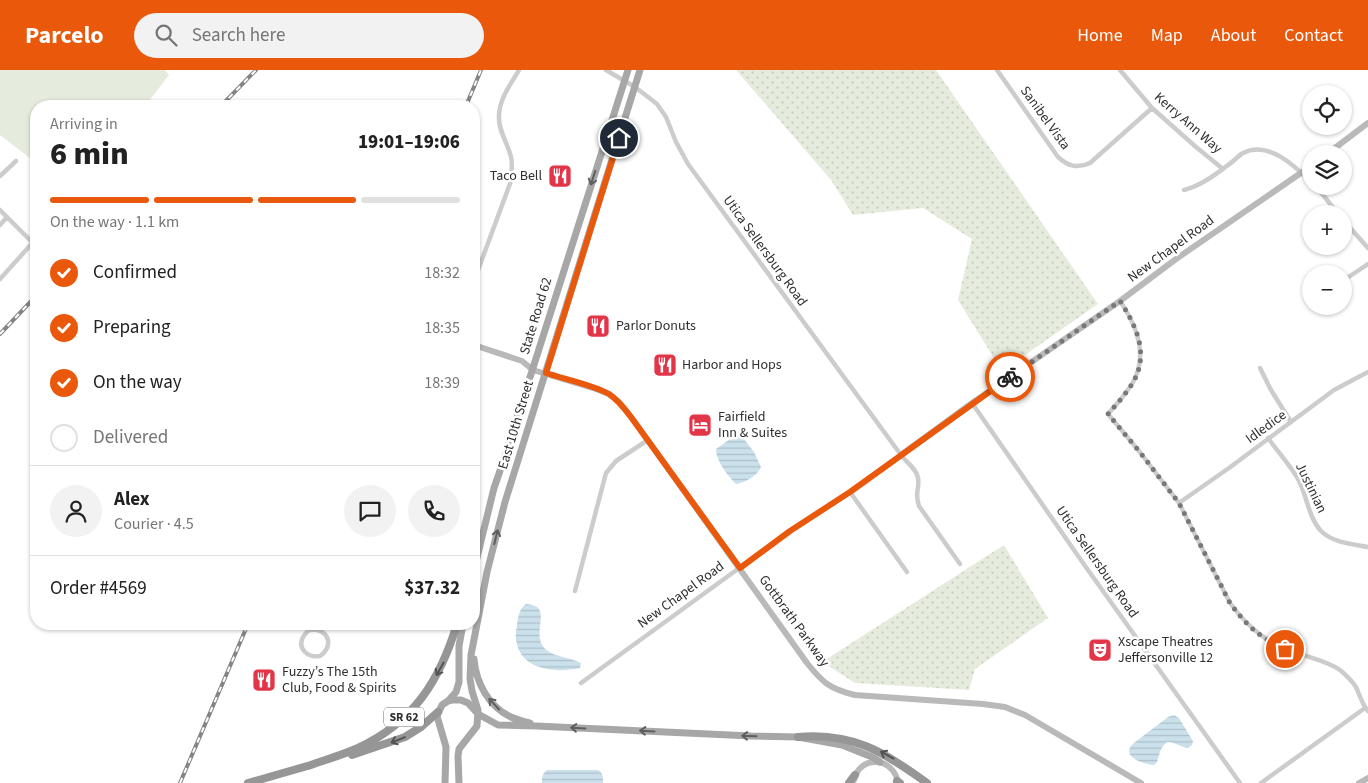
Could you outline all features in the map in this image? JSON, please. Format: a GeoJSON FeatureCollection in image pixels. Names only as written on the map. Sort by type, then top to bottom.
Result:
{"type":"FeatureCollection","features":[{"type":"Feature","properties":{"kind":"highway","name":"SR 62"},"geometry":{"type":"LineString","coordinates":[[248,783],[308,766],[358,748],[391,728],[403,718],[423,695],[437,674],[449,650],[455,630]]}},
{"type":"Feature","properties":{"kind":"highway"},"geometry":{"type":"LineString","coordinates":[[308,766],[397,741],[421,726],[438,712]]}},
{"type":"Feature","properties":{"kind":"highway"},"geometry":{"type":"LineString","coordinates":[[798,737],[815,735],[850,740],[891,757],[927,783]]}},
{"type":"Feature","properties":{"kind":"highway"},"geometry":{"type":"LineString","coordinates":[[849,783],[854,779]]}},
{"type":"Feature","properties":{"kind":"main road","name":"State Road 62"},"geometry":{"type":"LineString","coordinates":[[480,545],[494,488],[504,462],[628,70]]}},
{"type":"Feature","properties":{"kind":"main road","name":"East 10th Street"},"geometry":{"type":"LineString","coordinates":[[480,607],[503,510],[640,70]]}},
{"type":"Feature","properties":{"kind":"main road"},"geometry":{"type":"LineString","coordinates":[[445,783],[446,747],[438,721],[438,712],[442,705],[456,692],[459,682],[458,655],[462,630]]}},
{"type":"Feature","properties":{"kind":"main road","name":"East 10th Street"},"geometry":{"type":"LineString","coordinates":[[476,630],[470,661],[470,679],[478,714]]}},
{"type":"Feature","properties":{"kind":"main road"},"geometry":{"type":"LineString","coordinates":[[473,644],[477,677],[487,697],[505,714],[536,726]]}},
{"type":"Feature","properties":{"kind":"main road"},"geometry":{"type":"LineString","coordinates":[[448,701],[464,701],[478,714],[498,725],[798,737],[842,744],[880,762]]}},
{"type":"Feature","properties":{"kind":"main road"},"geometry":{"type":"LineString","coordinates":[[459,783],[458,753],[461,746],[477,726],[478,714]]}},
{"type":"Feature","properties":{"kind":"street"},"geometry":{"type":"LineString","coordinates":[[480,266],[511,181],[511,158],[502,135],[499,116],[504,95],[519,70]]}},
{"type":"Feature","properties":{"kind":"street","name":"Utica Sellersburg Road"},"geometry":{"type":"LineString","coordinates":[[606,70],[649,97],[661,109],[688,164],[901,455],[918,475],[916,494],[919,506],[960,564]]}},
{"type":"Feature","properties":{"kind":"street","name":"Sanibel Vista"},"geometry":{"type":"LineString","coordinates":[[996,70],[1058,156],[1070,166],[1084,166],[1090,163],[1152,108]]}},
{"type":"Feature","properties":{"kind":"street","name":"Kerry Ann Way"},"geometry":{"type":"LineString","coordinates":[[1120,70],[1152,108],[1223,169]]}},
{"type":"Feature","properties":{"kind":"street"},"geometry":{"type":"LineString","coordinates":[[1339,145],[1368,123]]}},
{"type":"Feature","properties":{"kind":"street"},"geometry":{"type":"LineString","coordinates":[[1184,190],[1197,187],[1243,153],[1252,150],[1267,150],[1275,153],[1302,173]]}},
{"type":"Feature","properties":{"kind":"street"},"geometry":{"type":"LineString","coordinates":[[0,176],[16,161]]}},
{"type":"Feature","properties":{"kind":"street","name":"New Chapel Road"},"geometry":{"type":"LineString","coordinates":[[582,683],[790,531],[850,492],[972,403],[1302,173]]}},
{"type":"Feature","properties":{"kind":"street"},"geometry":{"type":"LineString","coordinates":[[1323,195],[1331,205]]}},
{"type":"Feature","properties":{"kind":"street"},"geometry":{"type":"LineString","coordinates":[[0,210],[30,237]]}},
{"type":"Feature","properties":{"kind":"street"},"geometry":{"type":"LineString","coordinates":[[0,225],[7,217]]}},
{"type":"Feature","properties":{"kind":"street"},"geometry":{"type":"LineString","coordinates":[[1352,230],[1368,248]]}},
{"type":"Feature","properties":{"kind":"street"},"geometry":{"type":"LineString","coordinates":[[0,279],[30,246]]}},
{"type":"Feature","properties":{"kind":"street"},"geometry":{"type":"LineString","coordinates":[[1352,275],[1368,264]]}},
{"type":"Feature","properties":{"kind":"street"},"geometry":{"type":"LineString","coordinates":[[1120,301],[1139,336],[1140,356],[1133,383],[1108,414],[1179,503],[1230,603],[1250,627],[1261,637],[1278,646],[1320,660],[1338,669],[1355,686],[1362,705],[1367,710],[1261,783]]}},
{"type":"Feature","properties":{"kind":"street","name":"Gottbrath Parkway"},"geometry":{"type":"LineString","coordinates":[[480,347],[522,361],[532,370],[609,394],[619,402],[807,663],[826,684],[837,690],[855,695],[1005,707],[1026,715],[1141,783]]}},
{"type":"Feature","properties":{"kind":"street"},"geometry":{"type":"LineString","coordinates":[[1260,368],[1270,390],[1291,422]]}},
{"type":"Feature","properties":{"kind":"street","name":"Idledice"},"geometry":{"type":"LineString","coordinates":[[1179,503],[1334,390],[1368,372]]}},
{"type":"Feature","properties":{"kind":"street","name":"Utica Sellersburg Road"},"geometry":{"type":"LineString","coordinates":[[972,403],[1240,783]]}},
{"type":"Feature","properties":{"kind":"street","name":"Justinian"},"geometry":{"type":"LineString","coordinates":[[1268,438],[1298,480],[1312,516],[1322,532],[1340,542],[1368,547]]}},
{"type":"Feature","properties":{"kind":"street"},"geometry":{"type":"LineString","coordinates":[[575,591],[606,472],[616,461],[648,440]]}},
{"type":"Feature","properties":{"kind":"street"},"geometry":{"type":"LineString","coordinates":[[850,492],[908,572]]}},
{"type":"Feature","properties":{"kind":"street"},"geometry":{"type":"LineString","coordinates":[[310,630],[302,639],[303,650],[310,656],[320,656],[327,649],[328,639],[319,630]]}},
{"type":"Feature","properties":{"kind":"street"},"geometry":{"type":"LineString","coordinates":[[854,779],[858,770],[866,764],[880,762],[892,769],[898,782]]}},
{"type":"Feature","properties":{"kind":"street"},"geometry":{"type":"LineString","coordinates":[[1359,783],[1368,778]]}},
{"type":"Feature","properties":{"kind":"green space"},"geometry":{"type":"Polygon","coordinates":[[[0,70],[165,70],[169,75],[150,100],[30,100],[30,158],[0,135],[0,70]]]}},
{"type":"Feature","properties":{"kind":"green space"},"geometry":{"type":"Polygon","coordinates":[[[736,70],[936,70],[1098,304],[1002,371],[958,300],[972,239],[923,208],[853,215],[831,180],[736,70]]]}},
{"type":"Feature","properties":{"kind":"green space"},"geometry":{"type":"Polygon","coordinates":[[[1004,545],[1048,618],[975,669],[969,690],[855,683],[822,662],[1004,545]]]}},
{"type":"Feature","properties":{"kind":"water"},"geometry":{"type":"Polygon","coordinates":[[[740,434],[754,452],[761,467],[751,478],[736,484],[720,463],[716,449],[740,434]]]}},
{"type":"Feature","properties":{"kind":"water"},"geometry":{"type":"Polygon","coordinates":[[[526,604],[539,609],[541,613],[540,638],[545,649],[581,663],[580,668],[552,670],[534,665],[526,660],[517,644],[516,637],[519,613],[526,604]]]}},
{"type":"Feature","properties":{"kind":"water"},"geometry":{"type":"Polygon","coordinates":[[[1174,715],[1179,718],[1193,741],[1192,745],[1188,748],[1167,742],[1154,765],[1138,761],[1131,755],[1129,752],[1130,748],[1134,743],[1168,717],[1174,715]]]}},
{"type":"Feature","properties":{"kind":"water"},"geometry":{"type":"Polygon","coordinates":[[[547,770],[598,770],[601,772],[603,783],[542,783],[544,773],[547,770]]]}},
{"type":"Feature","properties":{"kind":"railway"},"geometry":{"type":"LineString","coordinates":[[227,100],[256,70]]}},
{"type":"Feature","properties":{"kind":"railway"},"geometry":{"type":"LineString","coordinates":[[468,100],[481,70]]}},
{"type":"Feature","properties":{"kind":"railway"},"geometry":{"type":"LineString","coordinates":[[0,334],[30,302]]}},
{"type":"Feature","properties":{"kind":"railway"},"geometry":{"type":"LineString","coordinates":[[180,783],[245,630]]}},
{"type":"Feature","properties":{"kind":"way so far"},"geometry":{"type":"LineString","coordinates":[[1010,377],[1120,301],[1139,336],[1139,367],[1133,383],[1108,414],[1162,479],[1179,503],[1230,603],[1239,615],[1261,637],[1285,649]]}},
{"type":"Feature","properties":{"kind":"place","name":"Taco Bell"},"geometry":{"type":"Point","coordinates":[560,176]}},
{"type":"Feature","properties":{"kind":"place","name":"Parlor Donuts"},"geometry":{"type":"Point","coordinates":[598,326]}},
{"type":"Feature","properties":{"kind":"place","name":"Harbor and Hops"},"geometry":{"type":"Point","coordinates":[665,365]}},
{"type":"Feature","properties":{"kind":"place","name":"Fairfield Inn & Suites"},"geometry":{"type":"Point","coordinates":[700,425]}},
{"type":"Feature","properties":{"kind":"place","name":"Xscape Theatres Jeffersonville 12"},"geometry":{"type":"Point","coordinates":[1100,650]}},
{"type":"Feature","properties":{"kind":"place","name":"Fuzzy’s The 15th Club, Food & Spirits"},"geometry":{"type":"Point","coordinates":[264,680]}},
{"type":"Feature","properties":{"kind":"route"},"geometry":{"type":"LineString","coordinates":[[619,138],[546,373],[609,394],[619,402],[740,568],[1010,377]]}}]}
